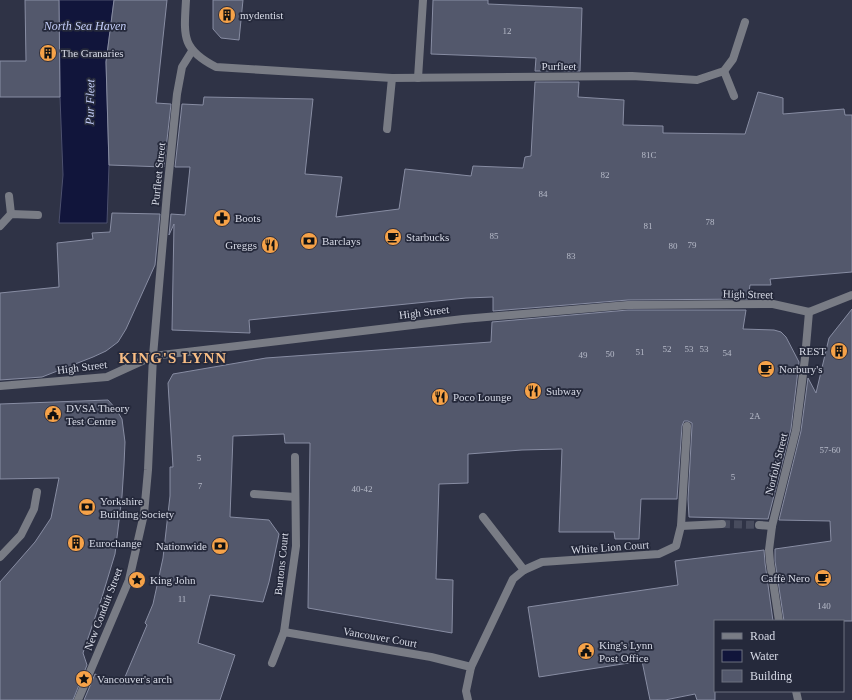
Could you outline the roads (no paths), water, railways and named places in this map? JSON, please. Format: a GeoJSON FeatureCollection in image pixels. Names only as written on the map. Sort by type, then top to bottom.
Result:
{"type":"FeatureCollection","features":[{"type":"Feature","properties":{"kind":"street"},"geometry":{"type":"LineString","coordinates":[[186,0],[185,23],[187,41],[192,51]]}},
{"type":"Feature","properties":{"kind":"street"},"geometry":{"type":"LineString","coordinates":[[418,78],[423,0]]}},
{"type":"Feature","properties":{"kind":"street"},"geometry":{"type":"LineString","coordinates":[[734,96],[724,71],[733,60],[745,22]]}},
{"type":"Feature","properties":{"kind":"street","name":"Purfleet"},"geometry":{"type":"LineString","coordinates":[[192,51],[204,61],[216,67],[392,78],[632,76],[697,80],[724,71]]}},
{"type":"Feature","properties":{"kind":"street","name":"Purfleet Street"},"geometry":{"type":"LineString","coordinates":[[154,356],[167,193],[178,94],[182,67],[192,51]]}},
{"type":"Feature","properties":{"kind":"street"},"geometry":{"type":"LineString","coordinates":[[387,128],[392,78]]}},
{"type":"Feature","properties":{"kind":"street"},"geometry":{"type":"LineString","coordinates":[[0,226],[11,214],[9,196]]}},
{"type":"Feature","properties":{"kind":"street"},"geometry":{"type":"LineString","coordinates":[[11,214],[38,215]]}},
{"type":"Feature","properties":{"kind":"street"},"geometry":{"type":"LineString","coordinates":[[809,312],[852,295]]}},
{"type":"Feature","properties":{"kind":"street","name":"High Street"},"geometry":{"type":"LineString","coordinates":[[0,386],[107,377],[154,356],[463,319],[628,305],[773,304],[809,312]]}},
{"type":"Feature","properties":{"kind":"street","name":"Norfolk Street"},"geometry":{"type":"LineString","coordinates":[[779,620],[770,562],[772,526],[796,430],[809,312]]}},
{"type":"Feature","properties":{"kind":"street","name":"New Conduit Street"},"geometry":{"type":"LineString","coordinates":[[78,700],[128,580],[144,514],[148,470],[154,356]]}},
{"type":"Feature","properties":{"kind":"street","name":"White Lion Court"},"geometry":{"type":"LineString","coordinates":[[471,667],[513,579],[524,570],[542,562],[659,554],[676,546],[681,526],[688,426]]}},
{"type":"Feature","properties":{"kind":"street","name":"Burtons Court"},"geometry":{"type":"LineString","coordinates":[[284,632],[296,546],[295,457]]}},
{"type":"Feature","properties":{"kind":"street"},"geometry":{"type":"LineString","coordinates":[[0,557],[21,535],[34,509],[37,492]]}},
{"type":"Feature","properties":{"kind":"street"},"geometry":{"type":"LineString","coordinates":[[254,494],[295,497]]}},
{"type":"Feature","properties":{"kind":"street"},"geometry":{"type":"LineString","coordinates":[[483,517],[524,570]]}},
{"type":"Feature","properties":{"kind":"street"},"geometry":{"type":"LineString","coordinates":[[681,526],[722,524]]}},
{"type":"Feature","properties":{"kind":"street"},"geometry":{"type":"LineString","coordinates":[[759,525],[772,526]]}},
{"type":"Feature","properties":{"kind":"street"},"geometry":{"type":"LineString","coordinates":[[272,663],[284,632]]}},
{"type":"Feature","properties":{"kind":"street","name":"Vancouver Court"},"geometry":{"type":"LineString","coordinates":[[284,632],[431,657],[471,667]]}},
{"type":"Feature","properties":{"kind":"street"},"geometry":{"type":"LineString","coordinates":[[468,700],[466,691],[471,667]]}},
{"type":"Feature","properties":{"kind":"water","name":"North Sea Haven"},"geometry":{"type":"Polygon","coordinates":[[[59,0],[114,0],[106,62],[109,165],[107,223],[59,223],[63,175],[60,97],[59,0]]]}},
{"type":"Feature","properties":{"kind":"tunnel"},"geometry":{"type":"LineString","coordinates":[[722,524],[759,525]]}},
{"type":"Feature","properties":{"kind":"place","name":"mydentist"},"geometry":{"type":"Point","coordinates":[227,15]}},
{"type":"Feature","properties":{"kind":"place","name":"The Granaries"},"geometry":{"type":"Point","coordinates":[48,53]}},
{"type":"Feature","properties":{"kind":"place","name":"Boots"},"geometry":{"type":"Point","coordinates":[222,218]}},
{"type":"Feature","properties":{"kind":"place","name":"Starbucks"},"geometry":{"type":"Point","coordinates":[393,237]}},
{"type":"Feature","properties":{"kind":"place","name":"Barclays"},"geometry":{"type":"Point","coordinates":[309,241]}},
{"type":"Feature","properties":{"kind":"place","name":"Greggs"},"geometry":{"type":"Point","coordinates":[270,245]}},
{"type":"Feature","properties":{"kind":"place","name":"REST"},"geometry":{"type":"Point","coordinates":[839,351]}},
{"type":"Feature","properties":{"kind":"place","name":"Norbury's"},"geometry":{"type":"Point","coordinates":[766,369]}},
{"type":"Feature","properties":{"kind":"place","name":"Subway"},"geometry":{"type":"Point","coordinates":[533,391]}},
{"type":"Feature","properties":{"kind":"place","name":"Poco Lounge"},"geometry":{"type":"Point","coordinates":[440,397]}},
{"type":"Feature","properties":{"kind":"place","name":"DVSA Theory Test Centre"},"geometry":{"type":"Point","coordinates":[53,414]}},
{"type":"Feature","properties":{"kind":"place","name":"Yorkshire Building Society"},"geometry":{"type":"Point","coordinates":[87,507]}},
{"type":"Feature","properties":{"kind":"place","name":"Eurochange"},"geometry":{"type":"Point","coordinates":[76,543]}},
{"type":"Feature","properties":{"kind":"place","name":"Nationwide"},"geometry":{"type":"Point","coordinates":[220,546]}},
{"type":"Feature","properties":{"kind":"place","name":"Caffè Nero"},"geometry":{"type":"Point","coordinates":[823,578]}},
{"type":"Feature","properties":{"kind":"place","name":"King John"},"geometry":{"type":"Point","coordinates":[137,580]}},
{"type":"Feature","properties":{"kind":"place","name":"King's Lynn Post Office"},"geometry":{"type":"Point","coordinates":[586,651]}},
{"type":"Feature","properties":{"kind":"place","name":"Vancouver's arch"},"geometry":{"type":"Point","coordinates":[84,679]}},
{"type":"Feature","properties":{"kind":"district","name":"KING'S LYNN"},"geometry":{"type":"Point","coordinates":[173,358]}},
{"type":"Feature","properties":{"kind":"water label","name":"Pur Fleet"},"geometry":{"type":"Point","coordinates":[90,102]}}]}
